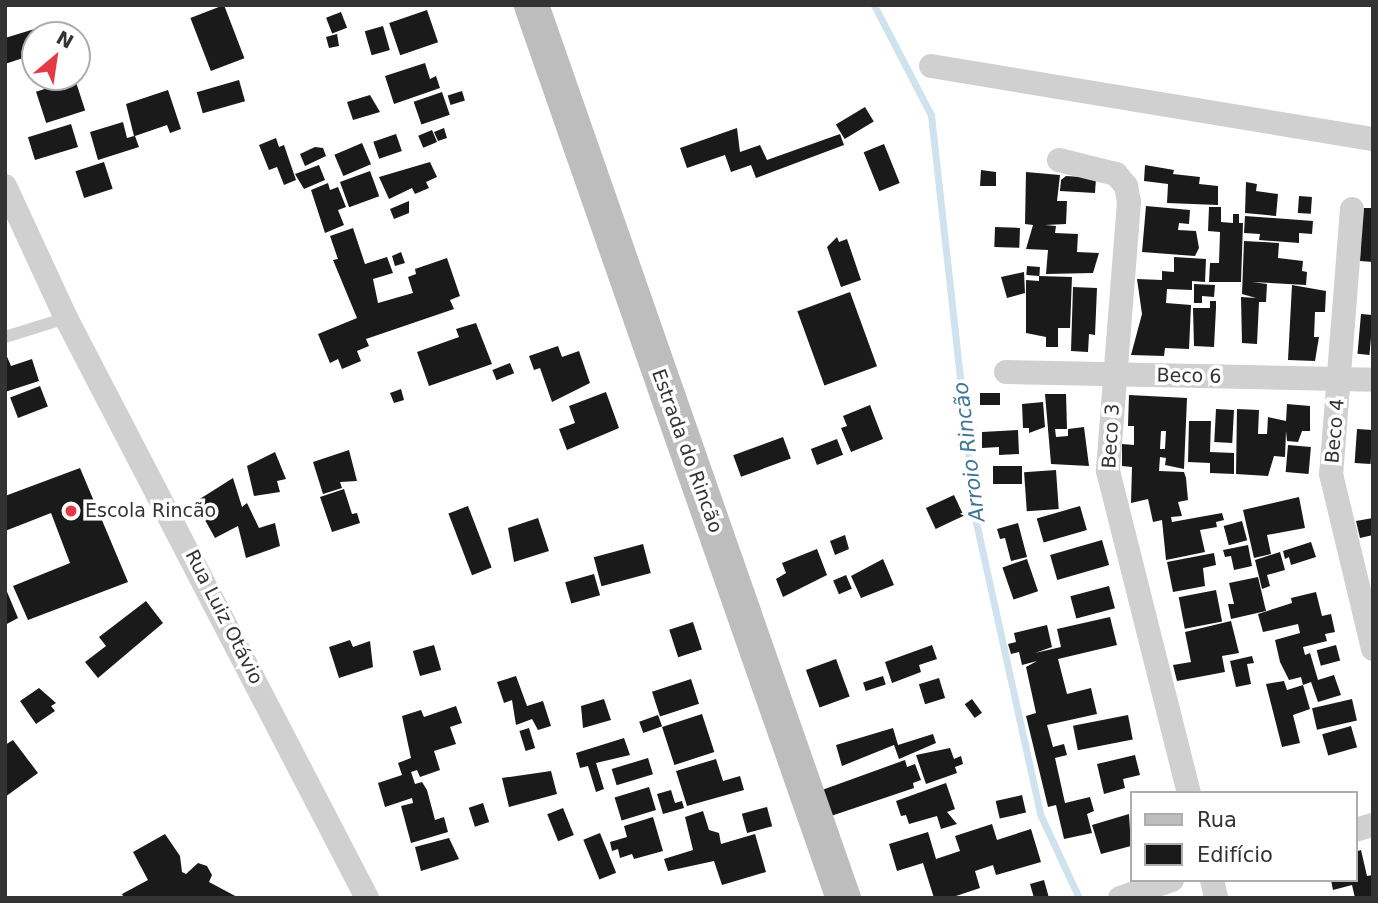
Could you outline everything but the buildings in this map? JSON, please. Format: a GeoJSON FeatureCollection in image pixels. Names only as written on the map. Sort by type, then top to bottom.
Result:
{"type":"FeatureCollection","features":[{"type":"Feature","properties":{"kind":"street","name":"Estrada do Rincão"},"geometry":{"type":"LineString","coordinates":[[531,5],[843,898]]}},
{"type":"Feature","properties":{"kind":"street"},"geometry":{"type":"LineString","coordinates":[[931,66],[1373,139]]}},
{"type":"Feature","properties":{"kind":"street","name":"Beco 3"},"geometry":{"type":"LineString","coordinates":[[1059,160],[1116,174],[1126,186],[1129,202],[1108,471],[1188,791]]}},
{"type":"Feature","properties":{"kind":"street","name":"Rua Luiz Otávio"},"geometry":{"type":"LineString","coordinates":[[5,186],[66,318],[174,517],[367,898]]}},
{"type":"Feature","properties":{"kind":"street","name":"Beco 4"},"geometry":{"type":"LineString","coordinates":[[1352,209],[1331,474],[1373,649]]}},
{"type":"Feature","properties":{"kind":"street","name":"Beco 6"},"geometry":{"type":"LineString","coordinates":[[1006,372],[1373,380]]}},
{"type":"Feature","properties":{"kind":"street"},"geometry":{"type":"LineString","coordinates":[[1120,898],[1166,882]]}},
{"type":"Feature","properties":{"kind":"lane"},"geometry":{"type":"LineString","coordinates":[[5,337],[66,318]]}},
{"type":"Feature","properties":{"kind":"waterway","name":"Arroio Rincão"},"geometry":{"type":"LineString","coordinates":[[874,5],[931,115],[976,522],[1040,814],[1079,898]]}},
{"type":"Feature","properties":{"kind":"place","name":"Escola Rincão"},"geometry":{"type":"Point","coordinates":[71,511]}}]}
